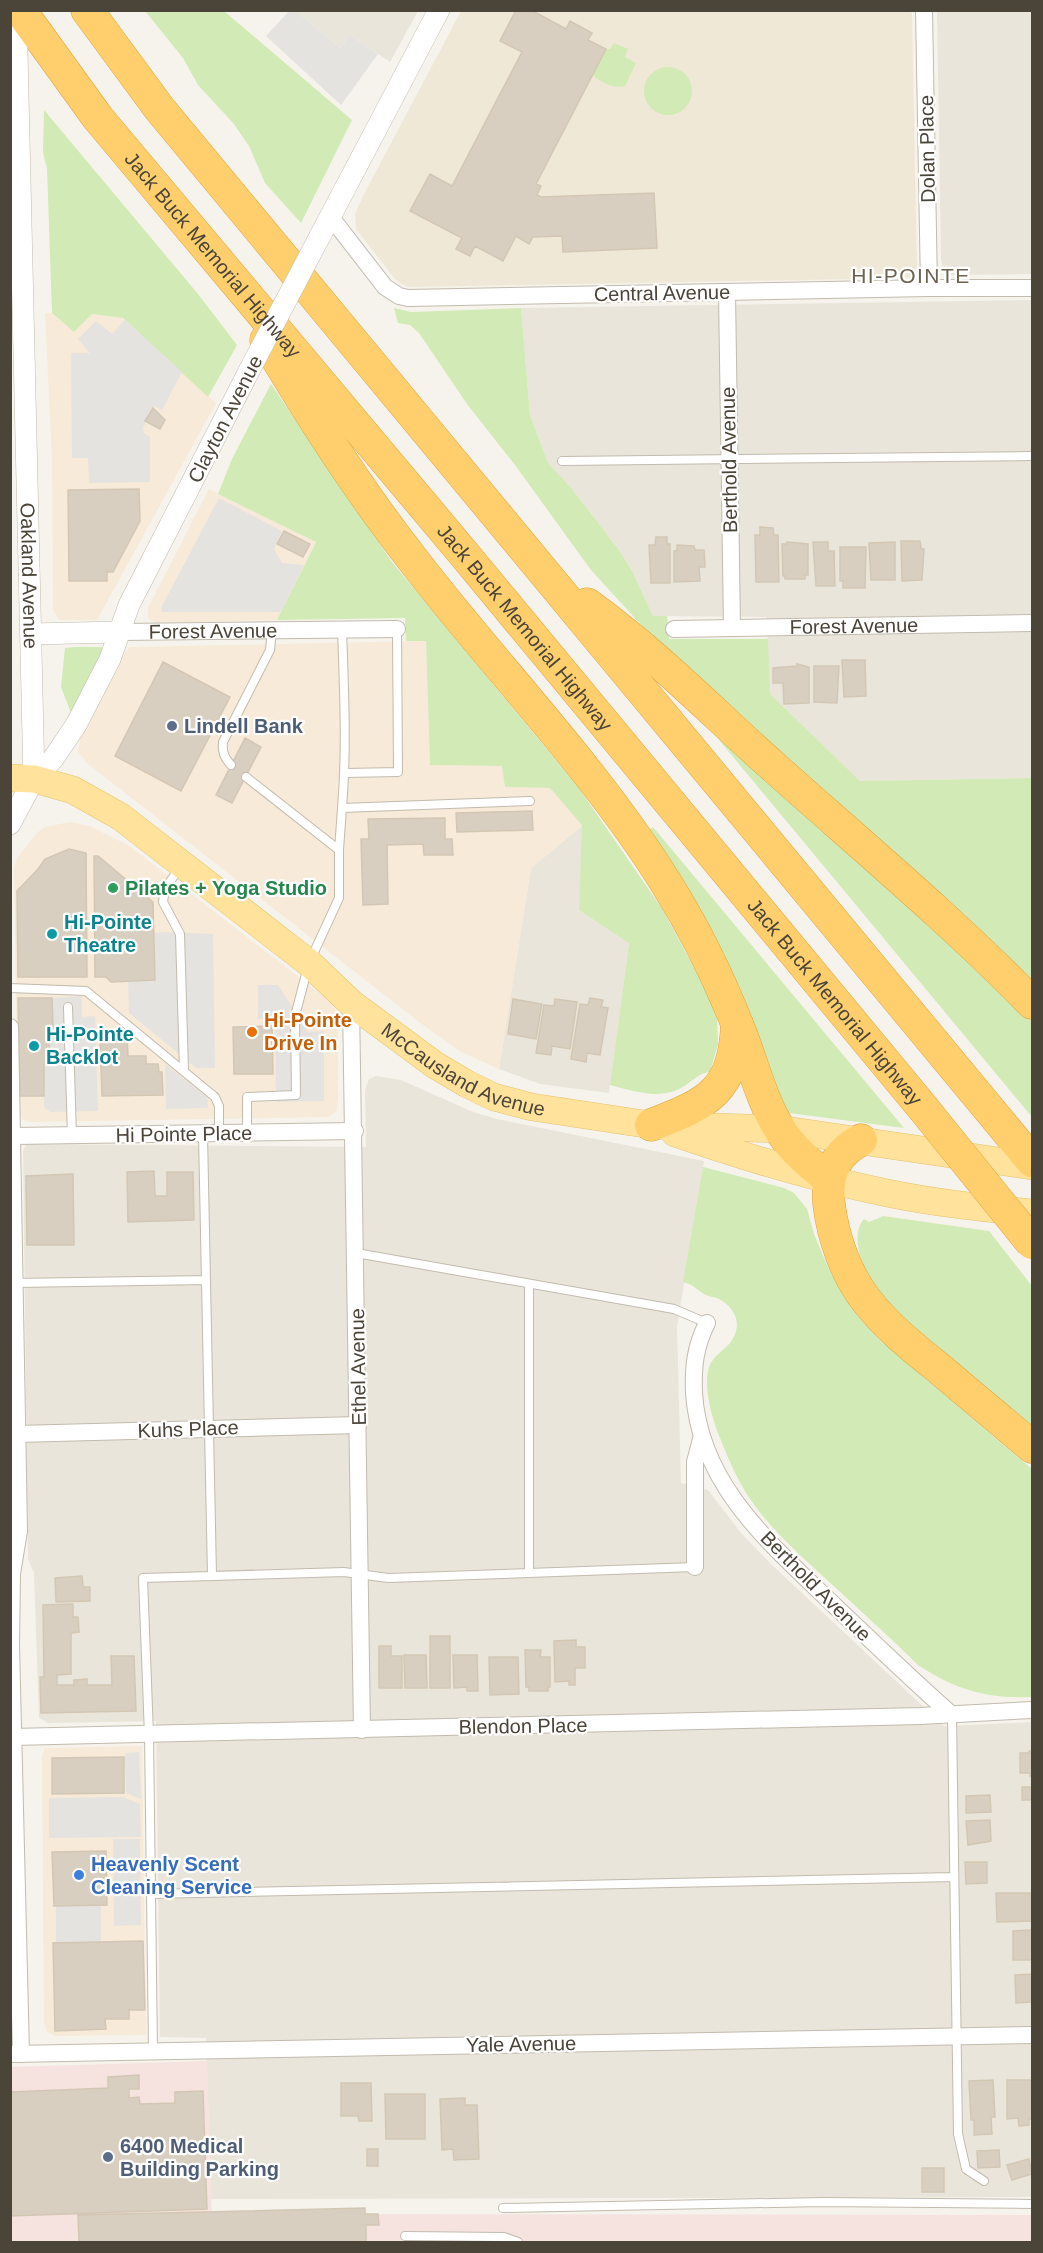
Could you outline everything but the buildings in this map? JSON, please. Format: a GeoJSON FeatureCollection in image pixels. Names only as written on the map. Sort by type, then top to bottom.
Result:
{"type":"FeatureCollection","features":[{"type":"Feature","properties":{"kind":"highway","name":"Jack Buck Memorial Highway"},"geometry":{"type":"LineString","coordinates":[[18,10],[98,118],[923,1108],[1032,1243]]}},
{"type":"Feature","properties":{"kind":"highway"},"geometry":{"type":"LineString","coordinates":[[87,10],[167,117],[1032,1161]]}},
{"type":"Feature","properties":{"kind":"highway"},"geometry":{"type":"LineString","coordinates":[[220,262],[297,393],[374,509],[424,574],[609,801],[665,881],[707,954],[779,1129],[803,1157],[828,1179]]}},
{"type":"Feature","properties":{"kind":"highway"},"geometry":{"type":"LineString","coordinates":[[546,575],[597,611],[643,648],[992,961],[1032,1003]]}},
{"type":"Feature","properties":{"kind":"highway"},"geometry":{"type":"LineString","coordinates":[[651,1125],[699,1104],[712,1096],[720,1087],[734,1057],[737,1023]]}},
{"type":"Feature","properties":{"kind":"highway"},"geometry":{"type":"LineString","coordinates":[[861,1140],[849,1146],[839,1155],[828,1179],[830,1207],[842,1254],[854,1281],[867,1301],[897,1334],[1032,1447]]}},
{"type":"Feature","properties":{"kind":"main road","name":"McCausland Avenue"},"geometry":{"type":"LineString","coordinates":[[22,778],[73,790],[121,817],[309,963],[351,1003],[435,1065],[494,1097],[532,1107],[651,1125],[779,1129],[1032,1166]]}},
{"type":"Feature","properties":{"kind":"main road","name":"McCausland Avenue"},"geometry":{"type":"LineString","coordinates":[[651,1125],[747,1158],[888,1194],[1032,1213]]}},
{"type":"Feature","properties":{"kind":"street","name":"Oakland Avenue"},"geometry":{"type":"LineString","coordinates":[[18,10],[31,634],[22,778]]}},
{"type":"Feature","properties":{"kind":"street","name":"Clayton Avenue"},"geometry":{"type":"LineString","coordinates":[[10,824],[22,778],[53,759],[76,726],[110,659],[129,605],[439,10]]}},
{"type":"Feature","properties":{"kind":"street","name":"Dolan Place"},"geometry":{"type":"LineString","coordinates":[[924,10],[929,288]]}},
{"type":"Feature","properties":{"kind":"street","name":"Central Avenue"},"geometry":{"type":"LineString","coordinates":[[330,216],[385,287],[399,296],[408,298],[1032,288]]}},
{"type":"Feature","properties":{"kind":"street","name":"Berthold Avenue"},"geometry":{"type":"LineString","coordinates":[[727,292],[732,628]]}},
{"type":"Feature","properties":{"kind":"street","name":"Forest Avenue"},"geometry":{"type":"LineString","coordinates":[[674,629],[1032,623]]}},
{"type":"Feature","properties":{"kind":"street","name":"Forest Avenue"},"geometry":{"type":"LineString","coordinates":[[31,634],[397,629]]}},
{"type":"Feature","properties":{"kind":"street","name":"Ethel Avenue"},"geometry":{"type":"LineString","coordinates":[[351,1003],[355,1131],[362,1730]]}},
{"type":"Feature","properties":{"kind":"street"},"geometry":{"type":"LineString","coordinates":[[10,1028],[18,1531],[13,1552],[11,1645],[16,2054]]}},
{"type":"Feature","properties":{"kind":"street","name":"Hi Pointe Place"},"geometry":{"type":"LineString","coordinates":[[13,1136],[355,1131]]}},
{"type":"Feature","properties":{"kind":"street","name":"Berthold Avenue"},"geometry":{"type":"LineString","coordinates":[[707,1323],[695,1352],[693,1377],[695,1412],[701,1439],[710,1460],[736,1504],[773,1546],[952,1715]]}},
{"type":"Feature","properties":{"kind":"street","name":"Kuhs Place"},"geometry":{"type":"LineString","coordinates":[[17,1434],[358,1425]]}},
{"type":"Feature","properties":{"kind":"street","name":"Berthold Avenue"},"geometry":{"type":"LineString","coordinates":[[695,1567],[695,1462],[701,1439]]}},
{"type":"Feature","properties":{"kind":"street","name":"Blendon Place"},"geometry":{"type":"LineString","coordinates":[[12,1737],[952,1715],[1032,1710]]}},
{"type":"Feature","properties":{"kind":"street","name":"Yale Avenue"},"geometry":{"type":"LineString","coordinates":[[16,2054],[1032,2035]]}},
{"type":"Feature","properties":{"kind":"lane"},"geometry":{"type":"LineString","coordinates":[[562,461],[1032,456]]}},
{"type":"Feature","properties":{"kind":"lane"},"geometry":{"type":"LineString","coordinates":[[247,1133],[247,1096],[296,1095],[295,1016],[309,963],[338,902],[345,772],[342,629]]}},
{"type":"Feature","properties":{"kind":"lane"},"geometry":{"type":"LineString","coordinates":[[345,772],[398,772],[397,629]]}},
{"type":"Feature","properties":{"kind":"lane"},"geometry":{"type":"LineString","coordinates":[[231,765],[222,750],[223,742],[270,650],[272,630]]}},
{"type":"Feature","properties":{"kind":"lane"},"geometry":{"type":"LineString","coordinates":[[246,777],[339,850]]}},
{"type":"Feature","properties":{"kind":"lane"},"geometry":{"type":"LineString","coordinates":[[342,808],[530,801]]}},
{"type":"Feature","properties":{"kind":"lane"},"geometry":{"type":"LineString","coordinates":[[182,864],[165,889],[163,902],[180,934],[184,1071]]}},
{"type":"Feature","properties":{"kind":"lane"},"geometry":{"type":"LineString","coordinates":[[10,988],[86,990],[215,1097],[219,1106],[211,1133],[206,1280],[212,1576]]}},
{"type":"Feature","properties":{"kind":"lane"},"geometry":{"type":"LineString","coordinates":[[68,1007],[72,1136]]}},
{"type":"Feature","properties":{"kind":"lane"},"geometry":{"type":"LineString","coordinates":[[356,1253],[674,1309],[707,1323]]}},
{"type":"Feature","properties":{"kind":"lane"},"geometry":{"type":"LineString","coordinates":[[15,1283],[206,1280]]}},
{"type":"Feature","properties":{"kind":"lane"},"geometry":{"type":"LineString","coordinates":[[529,1284],[529,1573]]}},
{"type":"Feature","properties":{"kind":"lane"},"geometry":{"type":"LineString","coordinates":[[153,2051],[149,1734],[143,1578],[344,1572],[388,1578],[695,1567]]}},
{"type":"Feature","properties":{"kind":"lane"},"geometry":{"type":"LineString","coordinates":[[952,1715],[958,2134],[966,2169],[984,2181]]}},
{"type":"Feature","properties":{"kind":"lane"},"geometry":{"type":"LineString","coordinates":[[151,1894],[954,1877]]}},
{"type":"Feature","properties":{"kind":"lane"},"geometry":{"type":"LineString","coordinates":[[503,2208],[824,2202],[1032,2204]]}},
{"type":"Feature","properties":{"kind":"lane"},"geometry":{"type":"LineString","coordinates":[[405,2236],[504,2236],[518,2242]]}},
{"type":"Feature","properties":{"kind":"shaded area"},"geometry":{"type":"Polygon","coordinates":[[[910,10],[912,14],[917,267],[914,275],[909,278],[409,287],[395,279],[356,229],[355,214],[364,194],[461,11],[910,10]]]}},
{"type":"Feature","properties":{"kind":"shaded area"},"geometry":{"type":"Polygon","coordinates":[[[289,11],[296,11],[340,48],[350,35],[378,54],[341,105],[266,36],[289,11]]]}},
{"type":"Feature","properties":{"kind":"shaded area"},"geometry":{"type":"Polygon","coordinates":[[[296,11],[418,11],[390,62],[350,35],[340,48],[296,11]]]}},
{"type":"Feature","properties":{"kind":"shaded area"},"geometry":{"type":"Polygon","coordinates":[[[937,11],[1032,11],[1032,274],[950,275],[943,270],[937,11]]]}},
{"type":"Feature","properties":{"kind":"shaded area"},"geometry":{"type":"Polygon","coordinates":[[[1032,300],[1032,778],[860,781],[769,694],[767,617],[653,616],[632,571],[619,550],[572,489],[548,463],[530,415],[521,308],[1032,300]]]}},
{"type":"Feature","properties":{"kind":"shaded area"},"geometry":{"type":"Polygon","coordinates":[[[45,313],[52,313],[74,332],[92,314],[123,318],[216,403],[97,620],[59,620],[53,610],[52,459],[45,313]]]}},
{"type":"Feature","properties":{"kind":"shaded area"},"geometry":{"type":"Polygon","coordinates":[[[125,320],[182,372],[162,410],[154,406],[143,428],[144,433],[150,437],[150,482],[89,483],[88,458],[72,458],[71,353],[90,353],[78,339],[96,321],[112,334],[125,320]]]}},
{"type":"Feature","properties":{"kind":"shaded area"},"geometry":{"type":"Polygon","coordinates":[[[209,489],[316,542],[277,620],[155,623],[148,618],[148,608],[209,489]]]}},
{"type":"Feature","properties":{"kind":"shaded area"},"geometry":{"type":"Polygon","coordinates":[[[219,498],[282,531],[274,549],[282,563],[304,565],[281,612],[162,612],[161,608],[219,498]]]}},
{"type":"Feature","properties":{"kind":"shaded area"},"geometry":{"type":"Polygon","coordinates":[[[426,641],[430,765],[502,766],[506,787],[550,788],[583,825],[531,868],[499,1069],[461,1052],[423,1025],[88,764],[78,752],[80,739],[125,652],[130,647],[426,641]]]}},
{"type":"Feature","properties":{"kind":"shaded area"},"geometry":{"type":"Polygon","coordinates":[[[70,822],[89,826],[128,845],[331,1002],[338,1021],[336,1112],[328,1117],[32,1122],[23,1120],[18,1110],[14,868],[17,858],[38,832],[45,827],[70,822]]]}},
{"type":"Feature","properties":{"kind":"shaded area"},"geometry":{"type":"Polygon","coordinates":[[[583,825],[579,910],[629,942],[609,1093],[540,1084],[499,1069],[531,868],[583,825]]]}},
{"type":"Feature","properties":{"kind":"shaded area"},"geometry":{"type":"Polygon","coordinates":[[[154,933],[213,934],[215,1068],[196,1068],[129,1013],[128,981],[155,980],[154,933]]]}},
{"type":"Feature","properties":{"kind":"shaded area"},"geometry":{"type":"Polygon","coordinates":[[[258,985],[278,985],[308,1032],[324,1031],[324,1101],[276,1102],[275,1019],[258,1019],[258,985]]]}},
{"type":"Feature","properties":{"kind":"shaded area"},"geometry":{"type":"Polygon","coordinates":[[[82,996],[82,1017],[95,1016],[98,1111],[50,1112],[44,1107],[44,1064],[49,1027],[53,1027],[52,998],[82,996]]]}},
{"type":"Feature","properties":{"kind":"shaded area"},"geometry":{"type":"Polygon","coordinates":[[[165,1064],[207,1097],[208,1108],[166,1109],[165,1064]]]}},
{"type":"Feature","properties":{"kind":"shaded area"},"geometry":{"type":"Polygon","coordinates":[[[376,1076],[401,1080],[473,1112],[497,1119],[704,1161],[677,1327],[681,1483],[708,1490],[741,1533],[772,1565],[944,1726],[1032,1722],[1032,2197],[211,2199],[206,2038],[160,2037],[156,1721],[48,1723],[39,1718],[34,1573],[28,1559],[23,1151],[26,1144],[366,1147],[365,1090],[369,1079],[376,1076]]]}},
{"type":"Feature","properties":{"kind":"shaded area"},"geometry":{"type":"Polygon","coordinates":[[[142,1746],[146,2035],[55,2036],[47,2032],[44,2022],[42,1756],[45,1748],[142,1746]]]}},
{"type":"Feature","properties":{"kind":"shaded area"},"geometry":{"type":"Polygon","coordinates":[[[139,1752],[141,1799],[126,1793],[125,1753],[139,1752]]]}},
{"type":"Feature","properties":{"kind":"shaded area"},"geometry":{"type":"Polygon","coordinates":[[[123,1797],[140,1804],[141,1837],[49,1838],[49,1798],[123,1797]]]}},
{"type":"Feature","properties":{"kind":"shaded area"},"geometry":{"type":"Polygon","coordinates":[[[113,1839],[140,1839],[141,1925],[114,1926],[113,1839]]]}},
{"type":"Feature","properties":{"kind":"shaded area"},"geometry":{"type":"Polygon","coordinates":[[[101,1905],[101,1942],[56,1943],[56,1906],[101,1905]]]}},
{"type":"Feature","properties":{"kind":"shaded area"},"geometry":{"type":"Polygon","coordinates":[[[207,2061],[212,2217],[378,2214],[1032,2215],[1032,2242],[11,2242],[10,2067],[207,2061]]]}},
{"type":"Feature","properties":{"kind":"green space"},"geometry":{"type":"Polygon","coordinates":[[[145,11],[224,11],[352,120],[301,223],[265,183],[249,146],[234,124],[198,85],[183,58],[145,11]]]}},
{"type":"Feature","properties":{"kind":"green space"},"geometry":{"type":"Polygon","coordinates":[[[614,43],[628,49],[625,57],[636,63],[625,86],[608,85],[593,75],[606,49],[610,49],[614,43]]]}},
{"type":"Feature","properties":{"kind":"green space"},"geometry":{"type":"Polygon","coordinates":[[[668,67],[685,74],[692,91],[685,108],[668,115],[651,108],[644,91],[651,74],[668,67]]]}},
{"type":"Feature","properties":{"kind":"green space"},"geometry":{"type":"Polygon","coordinates":[[[44,110],[198,294],[237,345],[208,397],[123,318],[92,314],[74,332],[52,313],[47,168],[43,153],[44,110]]]}},
{"type":"Feature","properties":{"kind":"green space"},"geometry":{"type":"Polygon","coordinates":[[[394,308],[411,312],[521,308],[530,415],[548,463],[572,489],[619,550],[632,571],[653,616],[667,616],[669,639],[768,639],[770,694],[860,781],[1032,778],[1032,979],[957,909],[664,650],[591,570],[515,465],[467,404],[419,333],[410,325],[398,323],[394,308]]]}},
{"type":"Feature","properties":{"kind":"green space"},"geometry":{"type":"Polygon","coordinates":[[[271,384],[392,562],[578,787],[663,910],[707,992],[717,1018],[718,1044],[710,1072],[706,1072],[673,1092],[646,1093],[610,1085],[629,943],[579,910],[582,825],[550,788],[505,787],[502,766],[430,765],[426,641],[406,641],[405,618],[277,620],[316,542],[218,494],[232,459],[271,384]]]}},
{"type":"Feature","properties":{"kind":"green space"},"geometry":{"type":"Polygon","coordinates":[[[101,647],[103,649],[71,713],[61,687],[65,648],[101,647]]]}},
{"type":"Feature","properties":{"kind":"green space"},"geometry":{"type":"Polygon","coordinates":[[[719,740],[729,742],[1004,992],[1032,1021],[1032,1117],[719,740]]]}},
{"type":"Feature","properties":{"kind":"green space"},"geometry":{"type":"Polygon","coordinates":[[[653,827],[904,1128],[789,1113],[780,1109],[647,832],[653,827]]]}},
{"type":"Feature","properties":{"kind":"green space"},"geometry":{"type":"Polygon","coordinates":[[[703,1167],[784,1188],[794,1193],[807,1209],[814,1234],[827,1265],[840,1290],[858,1316],[881,1341],[1032,1469],[1032,1697],[1001,1696],[972,1691],[946,1681],[918,1665],[788,1544],[744,1490],[717,1430],[709,1403],[707,1384],[709,1367],[716,1356],[729,1344],[735,1334],[737,1322],[733,1311],[724,1302],[683,1282],[703,1167]]]}},
{"type":"Feature","properties":{"kind":"green space"},"geometry":{"type":"Polygon","coordinates":[[[883,1216],[989,1231],[1032,1286],[1032,1433],[897,1317],[874,1288],[863,1264],[857,1239],[864,1219],[869,1222],[883,1216]]]}},
{"type":"Feature","properties":{"kind":"place","name":"Lindell Bank"},"geometry":{"type":"Point","coordinates":[172,726]}},
{"type":"Feature","properties":{"kind":"place","name":"Pilates + Yoga Studio"},"geometry":{"type":"Point","coordinates":[113,888]}},
{"type":"Feature","properties":{"kind":"place","name":"Hi-Pointe Theatre"},"geometry":{"type":"Point","coordinates":[52,934]}},
{"type":"Feature","properties":{"kind":"place","name":"Hi-Pointe Drive In"},"geometry":{"type":"Point","coordinates":[252,1032]}},
{"type":"Feature","properties":{"kind":"place","name":"Hi-Pointe Backlot"},"geometry":{"type":"Point","coordinates":[34,1046]}},
{"type":"Feature","properties":{"kind":"place","name":"Heavenly Scent Cleaning Service"},"geometry":{"type":"Point","coordinates":[79,1875]}},
{"type":"Feature","properties":{"kind":"place","name":"6400 Medical Building Parking"},"geometry":{"type":"Point","coordinates":[108,2157]}},
{"type":"Feature","properties":{"kind":"district","name":"HI-POINTE"},"geometry":{"type":"Point","coordinates":[911,276]}}]}
